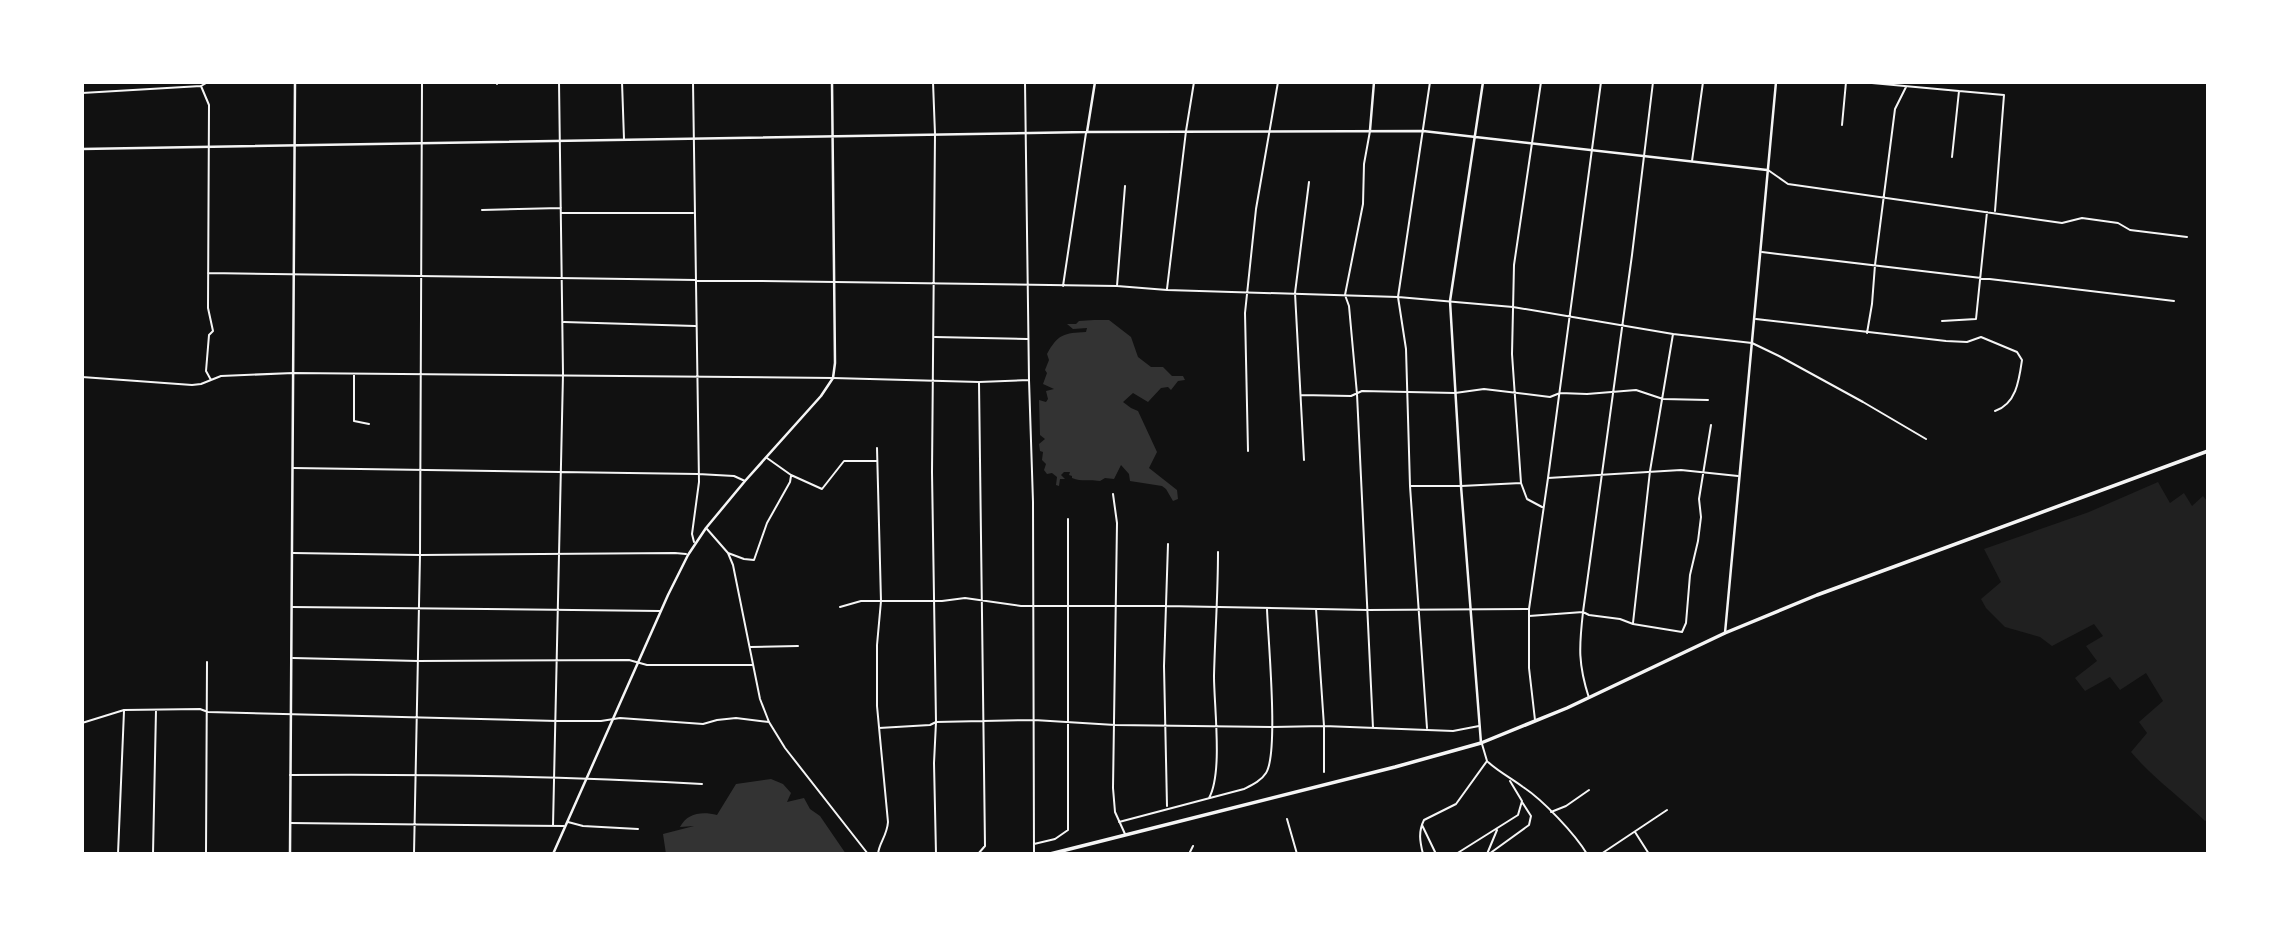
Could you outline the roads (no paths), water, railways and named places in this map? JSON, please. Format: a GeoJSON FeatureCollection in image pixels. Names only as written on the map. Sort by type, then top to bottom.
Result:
{"type":"FeatureCollection","features":[{"type":"Feature","properties":{"kind":"main road"},"geometry":{"type":"LineString","coordinates":[[1051,854],[1481,743],[1536,722],[1725,634],[1882,570],[2208,451]]}},
{"type":"Feature","properties":{"kind":"street"},"geometry":{"type":"LineString","coordinates":[[82,93],[201,86],[208,82]]}},
{"type":"Feature","properties":{"kind":"street"},"geometry":{"type":"LineString","coordinates":[[290,854],[295,82]]}},
{"type":"Feature","properties":{"kind":"street"},"geometry":{"type":"LineString","coordinates":[[414,854],[420,555],[422,82]]}},
{"type":"Feature","properties":{"kind":"street"},"geometry":{"type":"LineString","coordinates":[[553,826],[563,374],[559,82]]}},
{"type":"Feature","properties":{"kind":"street"},"geometry":{"type":"LineString","coordinates":[[622,82],[624,140]]}},
{"type":"Feature","properties":{"kind":"street"},"geometry":{"type":"LineString","coordinates":[[693,82],[698,474],[697,507],[692,534],[695,544]]}},
{"type":"Feature","properties":{"kind":"street"},"geometry":{"type":"LineString","coordinates":[[553,854],[688,555],[706,528],[821,396],[833,377],[836,283],[832,82]]}},
{"type":"Feature","properties":{"kind":"street"},"geometry":{"type":"LineString","coordinates":[[933,82],[936,854]]}},
{"type":"Feature","properties":{"kind":"street"},"geometry":{"type":"LineString","coordinates":[[1025,82],[1033,502],[1034,854]]}},
{"type":"Feature","properties":{"kind":"street"},"geometry":{"type":"LineString","coordinates":[[1063,286],[1096,82]]}},
{"type":"Feature","properties":{"kind":"street"},"geometry":{"type":"LineString","coordinates":[[1167,290],[1194,82]]}},
{"type":"Feature","properties":{"kind":"street"},"geometry":{"type":"LineString","coordinates":[[1248,451],[1245,313],[1256,209],[1278,82]]}},
{"type":"Feature","properties":{"kind":"street"},"geometry":{"type":"LineString","coordinates":[[1373,728],[1357,394],[1349,306],[1345,295],[1363,204],[1364,164],[1374,82]]}},
{"type":"Feature","properties":{"kind":"street"},"geometry":{"type":"LineString","coordinates":[[1427,729],[1410,486],[1406,349],[1398,297],[1430,82]]}},
{"type":"Feature","properties":{"kind":"street"},"geometry":{"type":"LineString","coordinates":[[1483,82],[1450,301],[1481,743],[1487,761],[1508,779],[1524,787],[1578,839],[1587,854]]}},
{"type":"Feature","properties":{"kind":"street"},"geometry":{"type":"LineString","coordinates":[[1541,82],[1514,265],[1513,392],[1520,446],[1521,483],[1527,499],[1543,507]]}},
{"type":"Feature","properties":{"kind":"street"},"geometry":{"type":"LineString","coordinates":[[1536,722],[1532,712],[1529,668],[1529,609],[1601,82]]}},
{"type":"Feature","properties":{"kind":"street"},"geometry":{"type":"LineString","coordinates":[[1589,698],[1580,662],[1583,612],[1653,82]]}},
{"type":"Feature","properties":{"kind":"street"},"geometry":{"type":"LineString","coordinates":[[1692,161],[1703,82]]}},
{"type":"Feature","properties":{"kind":"street"},"geometry":{"type":"LineString","coordinates":[[1725,634],[1776,82]]}},
{"type":"Feature","properties":{"kind":"street"},"geometry":{"type":"LineString","coordinates":[[1842,125],[1846,82]]}},
{"type":"Feature","properties":{"kind":"street"},"geometry":{"type":"LineString","coordinates":[[1861,82],[2004,95],[1995,212]]}},
{"type":"Feature","properties":{"kind":"street"},"geometry":{"type":"LineString","coordinates":[[201,86],[209,105],[208,308],[213,331],[209,335],[206,371],[211,380]]}},
{"type":"Feature","properties":{"kind":"street"},"geometry":{"type":"LineString","coordinates":[[1867,334],[1895,110],[1906,87]]}},
{"type":"Feature","properties":{"kind":"street"},"geometry":{"type":"LineString","coordinates":[[1952,157],[1959,91]]}},
{"type":"Feature","properties":{"kind":"street"},"geometry":{"type":"LineString","coordinates":[[82,149],[934,134],[1423,131],[1767,170],[1788,184],[2062,223],[2082,218],[2118,223],[2130,230],[2187,237]]}},
{"type":"Feature","properties":{"kind":"street"},"geometry":{"type":"LineString","coordinates":[[1304,460],[1295,293],[1309,182]]}},
{"type":"Feature","properties":{"kind":"street"},"geometry":{"type":"LineString","coordinates":[[1117,286],[1125,186]]}},
{"type":"Feature","properties":{"kind":"street"},"geometry":{"type":"LineString","coordinates":[[482,210],[562,208]]}},
{"type":"Feature","properties":{"kind":"street"},"geometry":{"type":"LineString","coordinates":[[1942,321],[1976,319],[1987,211]]}},
{"type":"Feature","properties":{"kind":"street"},"geometry":{"type":"LineString","coordinates":[[562,213],[694,213]]}},
{"type":"Feature","properties":{"kind":"street"},"geometry":{"type":"LineString","coordinates":[[1761,251],[2174,301]]}},
{"type":"Feature","properties":{"kind":"street"},"geometry":{"type":"LineString","coordinates":[[208,273],[1117,286],[1398,297],[1513,307],[1569,318],[1752,344],[1839,388],[1926,439]]}},
{"type":"Feature","properties":{"kind":"street"},"geometry":{"type":"LineString","coordinates":[[1756,319],[1867,334],[1967,342],[1982,337],[2017,352],[2022,360],[2012,400],[2004,408],[1994,411]]}},
{"type":"Feature","properties":{"kind":"street"},"geometry":{"type":"LineString","coordinates":[[562,322],[696,326]]}},
{"type":"Feature","properties":{"kind":"street"},"geometry":{"type":"LineString","coordinates":[[1633,624],[1650,471],[1673,334]]}},
{"type":"Feature","properties":{"kind":"street"},"geometry":{"type":"LineString","coordinates":[[934,337],[1028,339]]}},
{"type":"Feature","properties":{"kind":"street"},"geometry":{"type":"LineString","coordinates":[[82,377],[192,385],[221,376],[293,373],[833,377],[979,382],[1029,380]]}},
{"type":"Feature","properties":{"kind":"street"},"geometry":{"type":"LineString","coordinates":[[354,374],[354,421],[369,424]]}},
{"type":"Feature","properties":{"kind":"street"},"geometry":{"type":"LineString","coordinates":[[978,854],[985,846],[979,382]]}},
{"type":"Feature","properties":{"kind":"street"},"geometry":{"type":"LineString","coordinates":[[1301,395],[1351,396],[1362,391],[1455,393],[1484,389],[1550,397],[1560,393],[1636,390],[1662,398],[1708,400]]}},
{"type":"Feature","properties":{"kind":"street"},"geometry":{"type":"LineString","coordinates":[[1529,616],[1583,612],[1682,632],[1698,541],[1701,517],[1699,499],[1711,425]]}},
{"type":"Feature","properties":{"kind":"street"},"geometry":{"type":"LineString","coordinates":[[877,448],[881,601],[877,657],[879,728],[888,822],[887,834],[878,854]]}},
{"type":"Feature","properties":{"kind":"street"},"geometry":{"type":"LineString","coordinates":[[766,457],[791,475],[822,489],[844,461],[877,461]]}},
{"type":"Feature","properties":{"kind":"street"},"geometry":{"type":"LineString","coordinates":[[292,468],[698,474],[734,476],[745,481]]}},
{"type":"Feature","properties":{"kind":"street"},"geometry":{"type":"LineString","coordinates":[[1548,478],[1681,470],[1739,476]]}},
{"type":"Feature","properties":{"kind":"street"},"geometry":{"type":"LineString","coordinates":[[728,553],[754,560],[767,523],[790,482],[791,475]]}},
{"type":"Feature","properties":{"kind":"street"},"geometry":{"type":"LineString","coordinates":[[1410,486],[1521,483]]}},
{"type":"Feature","properties":{"kind":"street"},"geometry":{"type":"LineString","coordinates":[[1113,494],[1116,523],[1113,788],[1115,812],[1125,835]]}},
{"type":"Feature","properties":{"kind":"street"},"geometry":{"type":"LineString","coordinates":[[1033,844],[1055,839],[1068,830],[1069,519]]}},
{"type":"Feature","properties":{"kind":"street"},"geometry":{"type":"LineString","coordinates":[[706,528],[728,553],[739,589],[760,699],[769,722],[785,748],[867,854]]}},
{"type":"Feature","properties":{"kind":"street"},"geometry":{"type":"LineString","coordinates":[[1167,808],[1164,666],[1168,544]]}},
{"type":"Feature","properties":{"kind":"street"},"geometry":{"type":"LineString","coordinates":[[292,553],[560,555],[675,552],[688,555]]}},
{"type":"Feature","properties":{"kind":"street"},"geometry":{"type":"LineString","coordinates":[[1208,799],[1213,790],[1216,726],[1214,678],[1218,552]]}},
{"type":"Feature","properties":{"kind":"street"},"geometry":{"type":"LineString","coordinates":[[840,607],[861,601],[983,600],[1021,606],[1529,609]]}},
{"type":"Feature","properties":{"kind":"street"},"geometry":{"type":"LineString","coordinates":[[292,607],[661,611]]}},
{"type":"Feature","properties":{"kind":"street"},"geometry":{"type":"LineString","coordinates":[[1119,822],[1244,789],[1260,780],[1267,772],[1271,760],[1272,727],[1267,608]]}},
{"type":"Feature","properties":{"kind":"street"},"geometry":{"type":"LineString","coordinates":[[1316,608],[1324,726],[1324,772]]}},
{"type":"Feature","properties":{"kind":"street"},"geometry":{"type":"LineString","coordinates":[[749,647],[798,646]]}},
{"type":"Feature","properties":{"kind":"street"},"geometry":{"type":"LineString","coordinates":[[292,658],[418,661],[629,660],[647,665],[753,665]]}},
{"type":"Feature","properties":{"kind":"street"},"geometry":{"type":"LineString","coordinates":[[206,854],[207,662]]}},
{"type":"Feature","properties":{"kind":"street"},"geometry":{"type":"LineString","coordinates":[[82,723],[124,710],[156,709],[557,721],[612,719],[703,724],[736,718],[769,722]]}},
{"type":"Feature","properties":{"kind":"street"},"geometry":{"type":"LineString","coordinates":[[153,854],[156,709]]}},
{"type":"Feature","properties":{"kind":"street"},"geometry":{"type":"LineString","coordinates":[[118,854],[124,710]]}},
{"type":"Feature","properties":{"kind":"street"},"geometry":{"type":"LineString","coordinates":[[879,728],[936,722],[1034,720],[1115,725],[1324,726],[1453,731],[1479,726]]}},
{"type":"Feature","properties":{"kind":"street"},"geometry":{"type":"LineString","coordinates":[[1422,854],[1419,833],[1424,820],[1456,804],[1487,761]]}},
{"type":"Feature","properties":{"kind":"street"},"geometry":{"type":"LineString","coordinates":[[290,775],[555,777],[702,785]]}},
{"type":"Feature","properties":{"kind":"street"},"geometry":{"type":"LineString","coordinates":[[1488,854],[1529,825],[1531,816],[1508,779]]}},
{"type":"Feature","properties":{"kind":"street"},"geometry":{"type":"LineString","coordinates":[[1550,812],[1566,806],[1589,790]]}},
{"type":"Feature","properties":{"kind":"street"},"geometry":{"type":"LineString","coordinates":[[1456,854],[1518,815],[1522,801]]}},
{"type":"Feature","properties":{"kind":"street"},"geometry":{"type":"LineString","coordinates":[[1601,854],[1667,810]]}},
{"type":"Feature","properties":{"kind":"street"},"geometry":{"type":"LineString","coordinates":[[1287,819],[1297,854]]}},
{"type":"Feature","properties":{"kind":"street"},"geometry":{"type":"LineString","coordinates":[[567,821],[583,826],[638,829]]}},
{"type":"Feature","properties":{"kind":"street"},"geometry":{"type":"LineString","coordinates":[[290,823],[565,826]]}},
{"type":"Feature","properties":{"kind":"street"},"geometry":{"type":"LineString","coordinates":[[1422,824],[1436,854]]}},
{"type":"Feature","properties":{"kind":"street"},"geometry":{"type":"LineString","coordinates":[[1488,854],[1498,828]]}},
{"type":"Feature","properties":{"kind":"street"},"geometry":{"type":"LineString","coordinates":[[1634,831],[1649,854]]}},
{"type":"Feature","properties":{"kind":"street"},"geometry":{"type":"LineString","coordinates":[[1189,854],[1194,846]]}}]}
